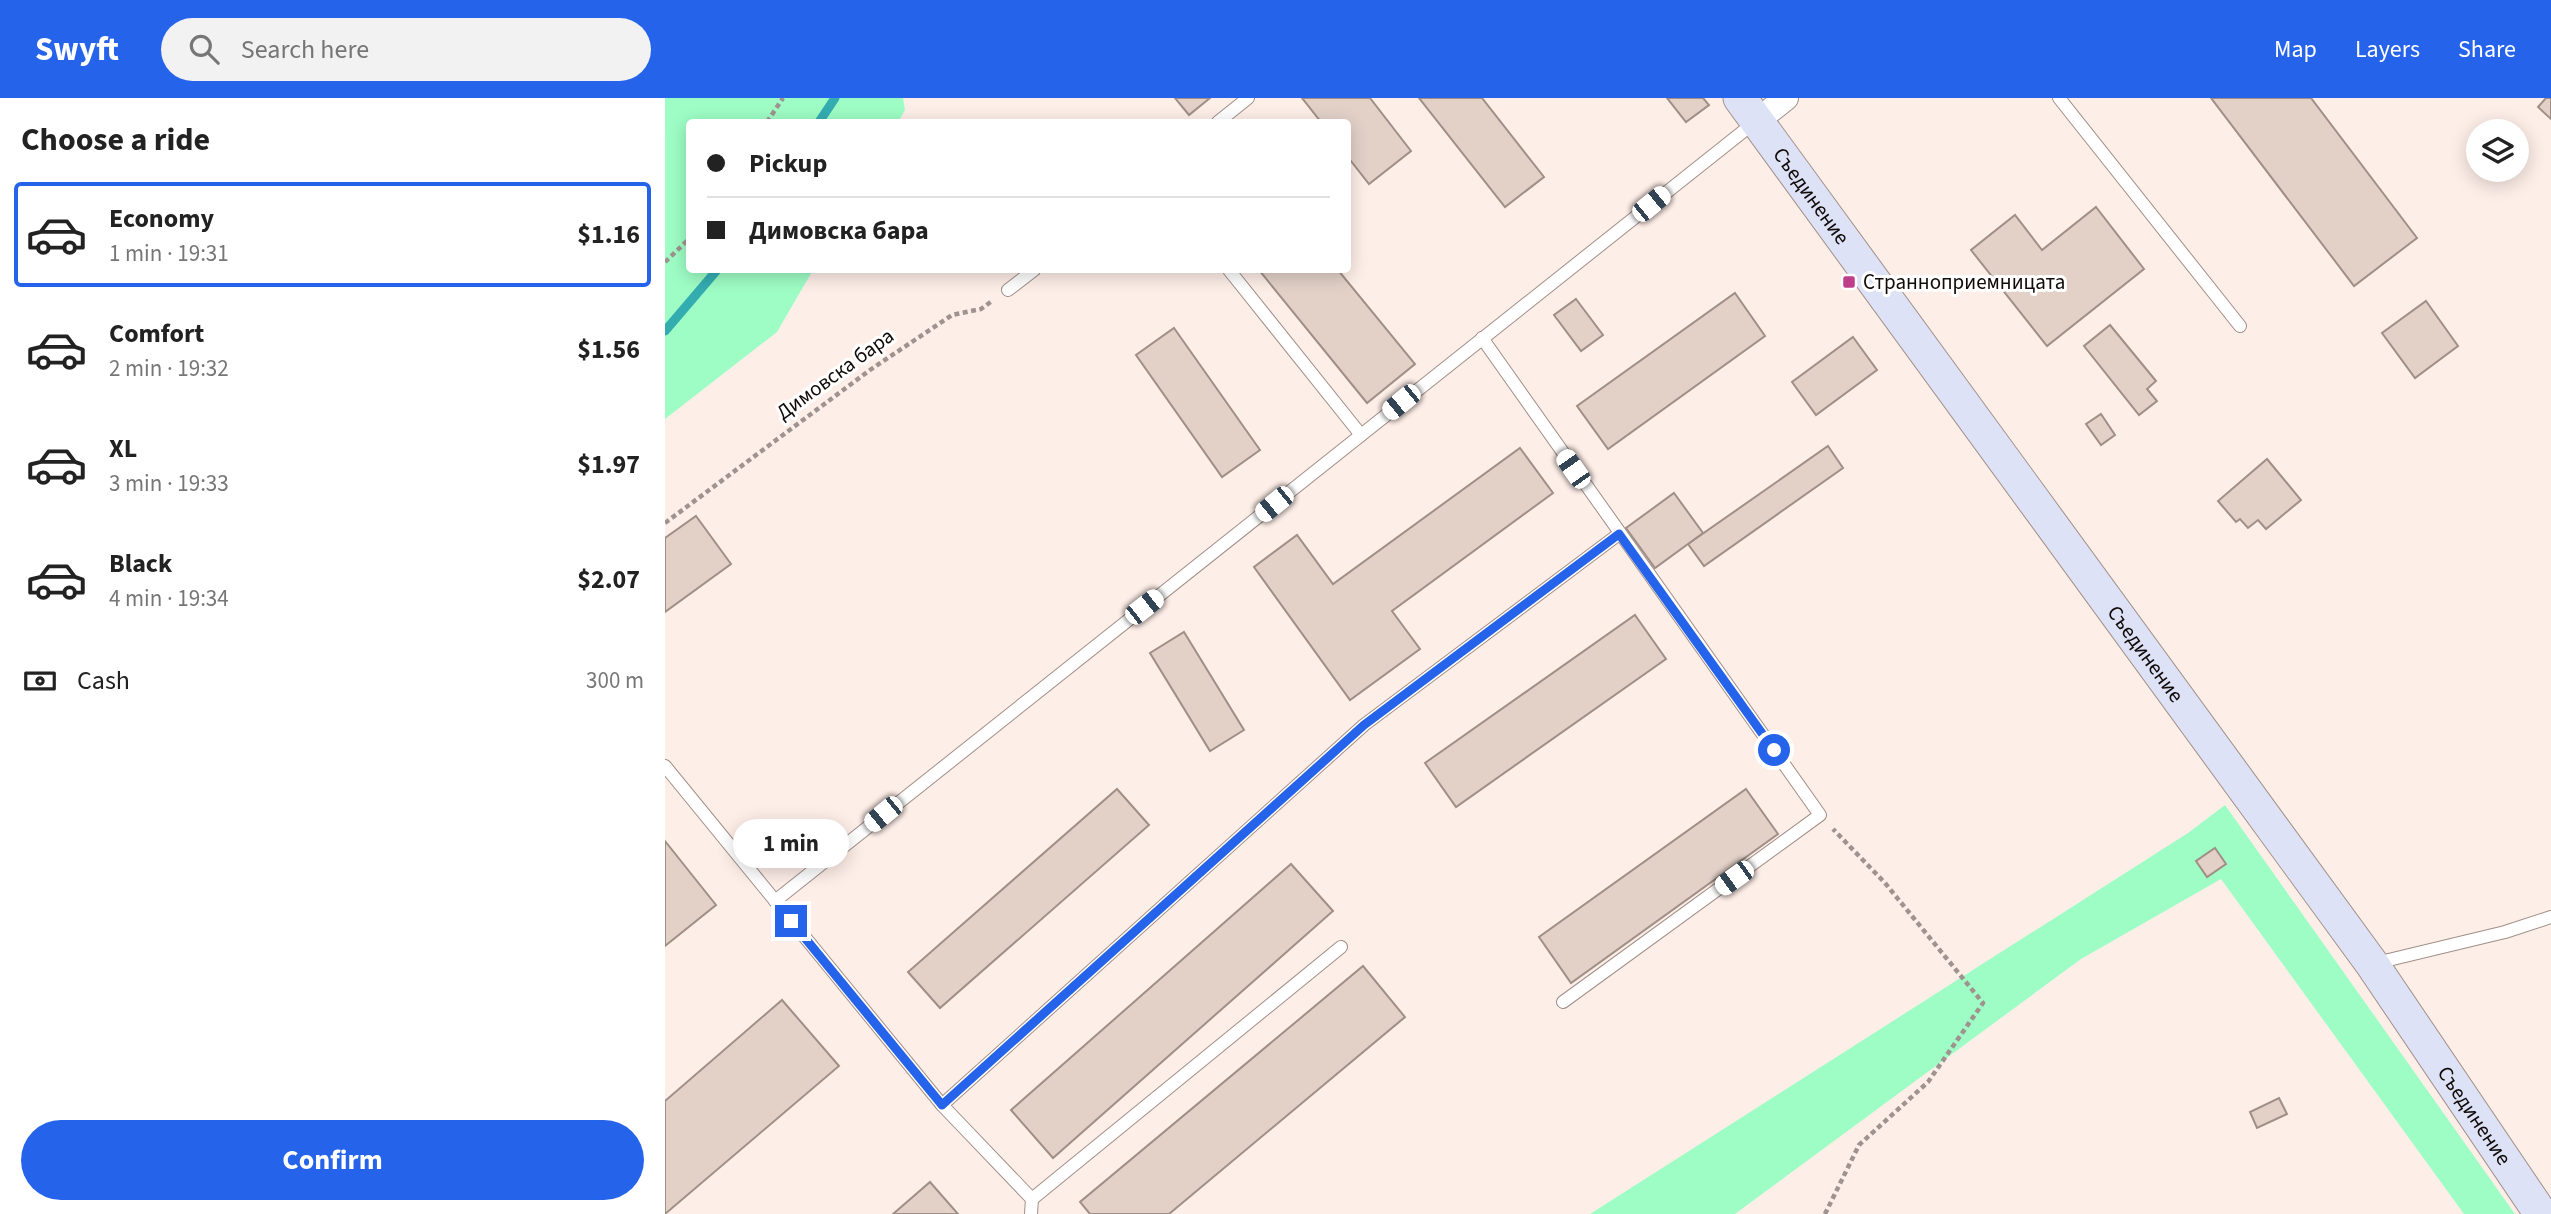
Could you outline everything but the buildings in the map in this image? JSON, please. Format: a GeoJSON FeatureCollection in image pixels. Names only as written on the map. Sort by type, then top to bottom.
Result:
{"type":"FeatureCollection","features":[{"type":"Feature","properties":{"kind":"street"},"geometry":{"type":"LineString","coordinates":[[1749,109],[1786,98]]}},
{"type":"Feature","properties":{"kind":"street","name":"Съединение"},"geometry":{"type":"LineString","coordinates":[[1749,109],[2372,964],[2541,1214]]}},
{"type":"Feature","properties":{"kind":"lane"},"geometry":{"type":"LineString","coordinates":[[1222,119],[1248,98]]}},
{"type":"Feature","properties":{"kind":"lane"},"geometry":{"type":"LineString","coordinates":[[2059,98],[2240,326]]}},
{"type":"Feature","properties":{"kind":"lane"},"geometry":{"type":"LineString","coordinates":[[775,901],[1482,338],[1749,109]]}},
{"type":"Feature","properties":{"kind":"lane"},"geometry":{"type":"LineString","coordinates":[[1008,290],[1030,273]]}},
{"type":"Feature","properties":{"kind":"lane"},"geometry":{"type":"LineString","coordinates":[[1231,273],[1361,435]]}},
{"type":"Feature","properties":{"kind":"lane"},"geometry":{"type":"LineString","coordinates":[[1482,338],[1820,816],[1563,1002]]}},
{"type":"Feature","properties":{"kind":"lane"},"geometry":{"type":"LineString","coordinates":[[942,1105],[1364,725],[1619,534]]}},
{"type":"Feature","properties":{"kind":"lane"},"geometry":{"type":"LineString","coordinates":[[665,766],[942,1105],[1032,1199]]}},
{"type":"Feature","properties":{"kind":"lane"},"geometry":{"type":"LineString","coordinates":[[2372,964],[2505,932],[2551,917]]}},
{"type":"Feature","properties":{"kind":"lane"},"geometry":{"type":"LineString","coordinates":[[1031,1214],[1032,1199],[1341,947]]}},
{"type":"Feature","properties":{"kind":"path"},"geometry":{"type":"LineString","coordinates":[[769,119],[783,98]]}},
{"type":"Feature","properties":{"kind":"path"},"geometry":{"type":"LineString","coordinates":[[665,262],[686,242]]}},
{"type":"Feature","properties":{"kind":"path","name":"Димовска бара"},"geometry":{"type":"LineString","coordinates":[[665,523],[870,370],[951,315],[981,309],[1008,290]]}},
{"type":"Feature","properties":{"kind":"path"},"geometry":{"type":"LineString","coordinates":[[1820,816],[1885,883],[1983,1003],[1928,1082],[1859,1145],[1825,1214]]}},
{"type":"Feature","properties":{"kind":"green space"},"geometry":{"type":"Polygon","coordinates":[[[665,98],[903,98],[905,110],[900,119],[686,119],[686,273],[811,273],[777,332],[665,419],[665,98]]]}},
{"type":"Feature","properties":{"kind":"green space"},"geometry":{"type":"Polygon","coordinates":[[[2225,805],[2515,1214],[2464,1214],[2221,879],[2081,959],[1735,1214],[1590,1214],[2188,833],[2225,805]]]}},
{"type":"Feature","properties":{"kind":"waterway"},"geometry":{"type":"LineString","coordinates":[[821,119],[835,98]]}},
{"type":"Feature","properties":{"kind":"waterway"},"geometry":{"type":"LineString","coordinates":[[665,331],[714,273]]}},
{"type":"Feature","properties":{"kind":"place","name":"Странноприемницата"},"geometry":{"type":"Point","coordinates":[1849,282]}},
{"type":"Feature","properties":{"kind":"route"},"geometry":{"type":"LineString","coordinates":[[791,921],[942,1105],[1364,725],[1619,534],[1774,750]]}}]}
